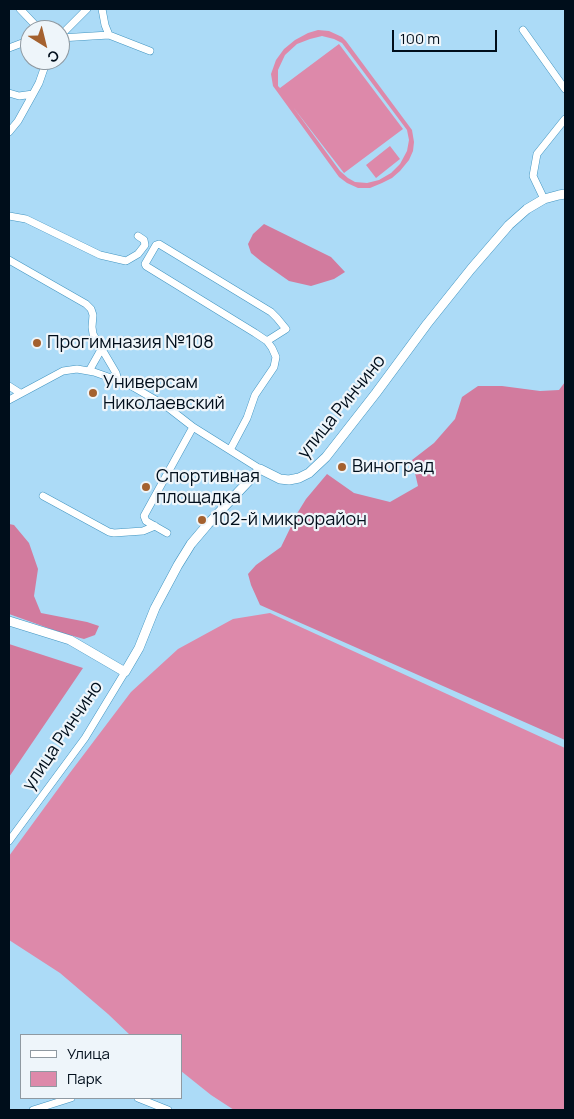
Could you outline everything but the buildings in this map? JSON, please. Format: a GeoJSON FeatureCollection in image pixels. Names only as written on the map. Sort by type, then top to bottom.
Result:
{"type":"FeatureCollection","features":[{"type":"Feature","properties":{"kind":"street"},"geometry":{"type":"LineString","coordinates":[[20,9],[30,20]]}},
{"type":"Feature","properties":{"kind":"street"},"geometry":{"type":"LineString","coordinates":[[70,27],[87,9]]}},
{"type":"Feature","properties":{"kind":"street"},"geometry":{"type":"LineString","coordinates":[[102,9],[109,35]]}},
{"type":"Feature","properties":{"kind":"street"},"geometry":{"type":"LineString","coordinates":[[522,30],[565,89]]}},
{"type":"Feature","properties":{"kind":"street"},"geometry":{"type":"LineString","coordinates":[[70,37],[109,35],[150,51]]}},
{"type":"Feature","properties":{"kind":"street"},"geometry":{"type":"LineString","coordinates":[[9,132],[18,121],[39,83],[44,70]]}},
{"type":"Feature","properties":{"kind":"street"},"geometry":{"type":"LineString","coordinates":[[9,93],[19,96],[33,94]]}},
{"type":"Feature","properties":{"kind":"street"},"geometry":{"type":"LineString","coordinates":[[544,199],[533,176],[537,154],[565,119]]}},
{"type":"Feature","properties":{"kind":"street","name":"улица Ринчино"},"geometry":{"type":"LineString","coordinates":[[9,841],[85,738],[139,648],[160,599],[178,565],[191,544],[208,524],[260,469],[280,479],[289,480],[309,473],[326,457],[427,324],[509,225],[544,199],[565,194]]}},
{"type":"Feature","properties":{"kind":"street"},"geometry":{"type":"LineString","coordinates":[[9,216],[26,219],[100,255],[126,261],[138,254],[146,242],[138,236]]}},
{"type":"Feature","properties":{"kind":"street"},"geometry":{"type":"LineString","coordinates":[[230,450],[247,418],[254,395],[274,366],[276,357],[267,341],[146,266],[145,264],[156,244],[159,244],[277,318],[286,329],[267,341]]}},
{"type":"Feature","properties":{"kind":"street"},"geometry":{"type":"LineString","coordinates":[[9,260],[92,309],[93,334],[116,373],[118,380]]}},
{"type":"Feature","properties":{"kind":"street"},"geometry":{"type":"LineString","coordinates":[[89,371],[102,348]]}},
{"type":"Feature","properties":{"kind":"street"},"geometry":{"type":"LineString","coordinates":[[9,400],[63,371],[77,369],[89,371],[128,384],[166,406],[193,427],[260,469]]}},
{"type":"Feature","properties":{"kind":"street"},"geometry":{"type":"LineString","coordinates":[[9,386],[20,393]]}},
{"type":"Feature","properties":{"kind":"street"},"geometry":{"type":"LineString","coordinates":[[167,532],[146,521],[144,516],[193,427]]}},
{"type":"Feature","properties":{"kind":"street"},"geometry":{"type":"LineString","coordinates":[[43,496],[109,532],[143,531],[155,526]]}},
{"type":"Feature","properties":{"kind":"street","name":"улица Ринчино"},"geometry":{"type":"LineString","coordinates":[[9,621],[70,640],[124,672]]}},
{"type":"Feature","properties":{"kind":"street"},"geometry":{"type":"LineString","coordinates":[[33,1110],[68,1099]]}},
{"type":"Feature","properties":{"kind":"street"},"geometry":{"type":"LineString","coordinates":[[140,1099],[168,1110]]}},
{"type":"Feature","properties":{"kind":"green space"},"geometry":{"type":"Polygon","coordinates":[[[318,30],[329,31],[342,37],[412,130],[413,151],[409,160],[392,178],[370,188],[358,188],[339,177],[273,86],[271,74],[276,60],[284,49],[308,33],[318,30]],[[322,36],[297,44],[285,55],[278,70],[278,86],[280,88],[339,44],[403,129],[344,173],[293,107],[340,171],[348,178],[355,182],[367,183],[379,180],[391,173],[400,164],[407,151],[409,140],[407,130],[342,43],[322,36]]]}},
{"type":"Feature","properties":{"kind":"green space"},"geometry":{"type":"Polygon","coordinates":[[[390,146],[400,159],[376,178],[366,165],[390,146]]]}},
{"type":"Feature","properties":{"kind":"green space"},"geometry":{"type":"Polygon","coordinates":[[[270,613],[565,748],[565,1110],[234,1110],[211,1095],[182,1072],[182,1034],[129,1034],[60,973],[9,940],[9,856],[131,692],[178,649],[233,619],[270,613]]]}},
{"type":"Feature","properties":{"kind":"shaded area"},"geometry":{"type":"Polygon","coordinates":[[[264,224],[331,257],[345,272],[334,279],[311,286],[289,281],[251,253],[248,244],[253,234],[264,224]]]}},
{"type":"Feature","properties":{"kind":"shaded area"},"geometry":{"type":"Polygon","coordinates":[[[565,382],[565,740],[260,605],[248,574],[256,565],[281,547],[306,499],[327,474],[354,493],[390,502],[418,486],[412,460],[434,443],[455,419],[462,397],[478,386],[502,386],[540,391],[559,390],[565,382]]]}},
{"type":"Feature","properties":{"kind":"shaded area"},"geometry":{"type":"Polygon","coordinates":[[[9,524],[14,525],[29,543],[38,569],[34,596],[41,613],[99,626],[95,635],[84,639],[9,614],[9,524]]]}},
{"type":"Feature","properties":{"kind":"shaded area"},"geometry":{"type":"Polygon","coordinates":[[[9,644],[83,668],[9,777],[9,644]]]}},
{"type":"Feature","properties":{"kind":"place","name":"Прогимназия №108"},"geometry":{"type":"Point","coordinates":[37,343]}},
{"type":"Feature","properties":{"kind":"place","name":"Универсам Николаевский"},"geometry":{"type":"Point","coordinates":[93,393]}},
{"type":"Feature","properties":{"kind":"place","name":"Виноград"},"geometry":{"type":"Point","coordinates":[342,467]}},
{"type":"Feature","properties":{"kind":"place","name":"Спортивная площадка"},"geometry":{"type":"Point","coordinates":[146,487]}},
{"type":"Feature","properties":{"kind":"place","name":"102-й микрорайон"},"geometry":{"type":"Point","coordinates":[202,520]}}]}
